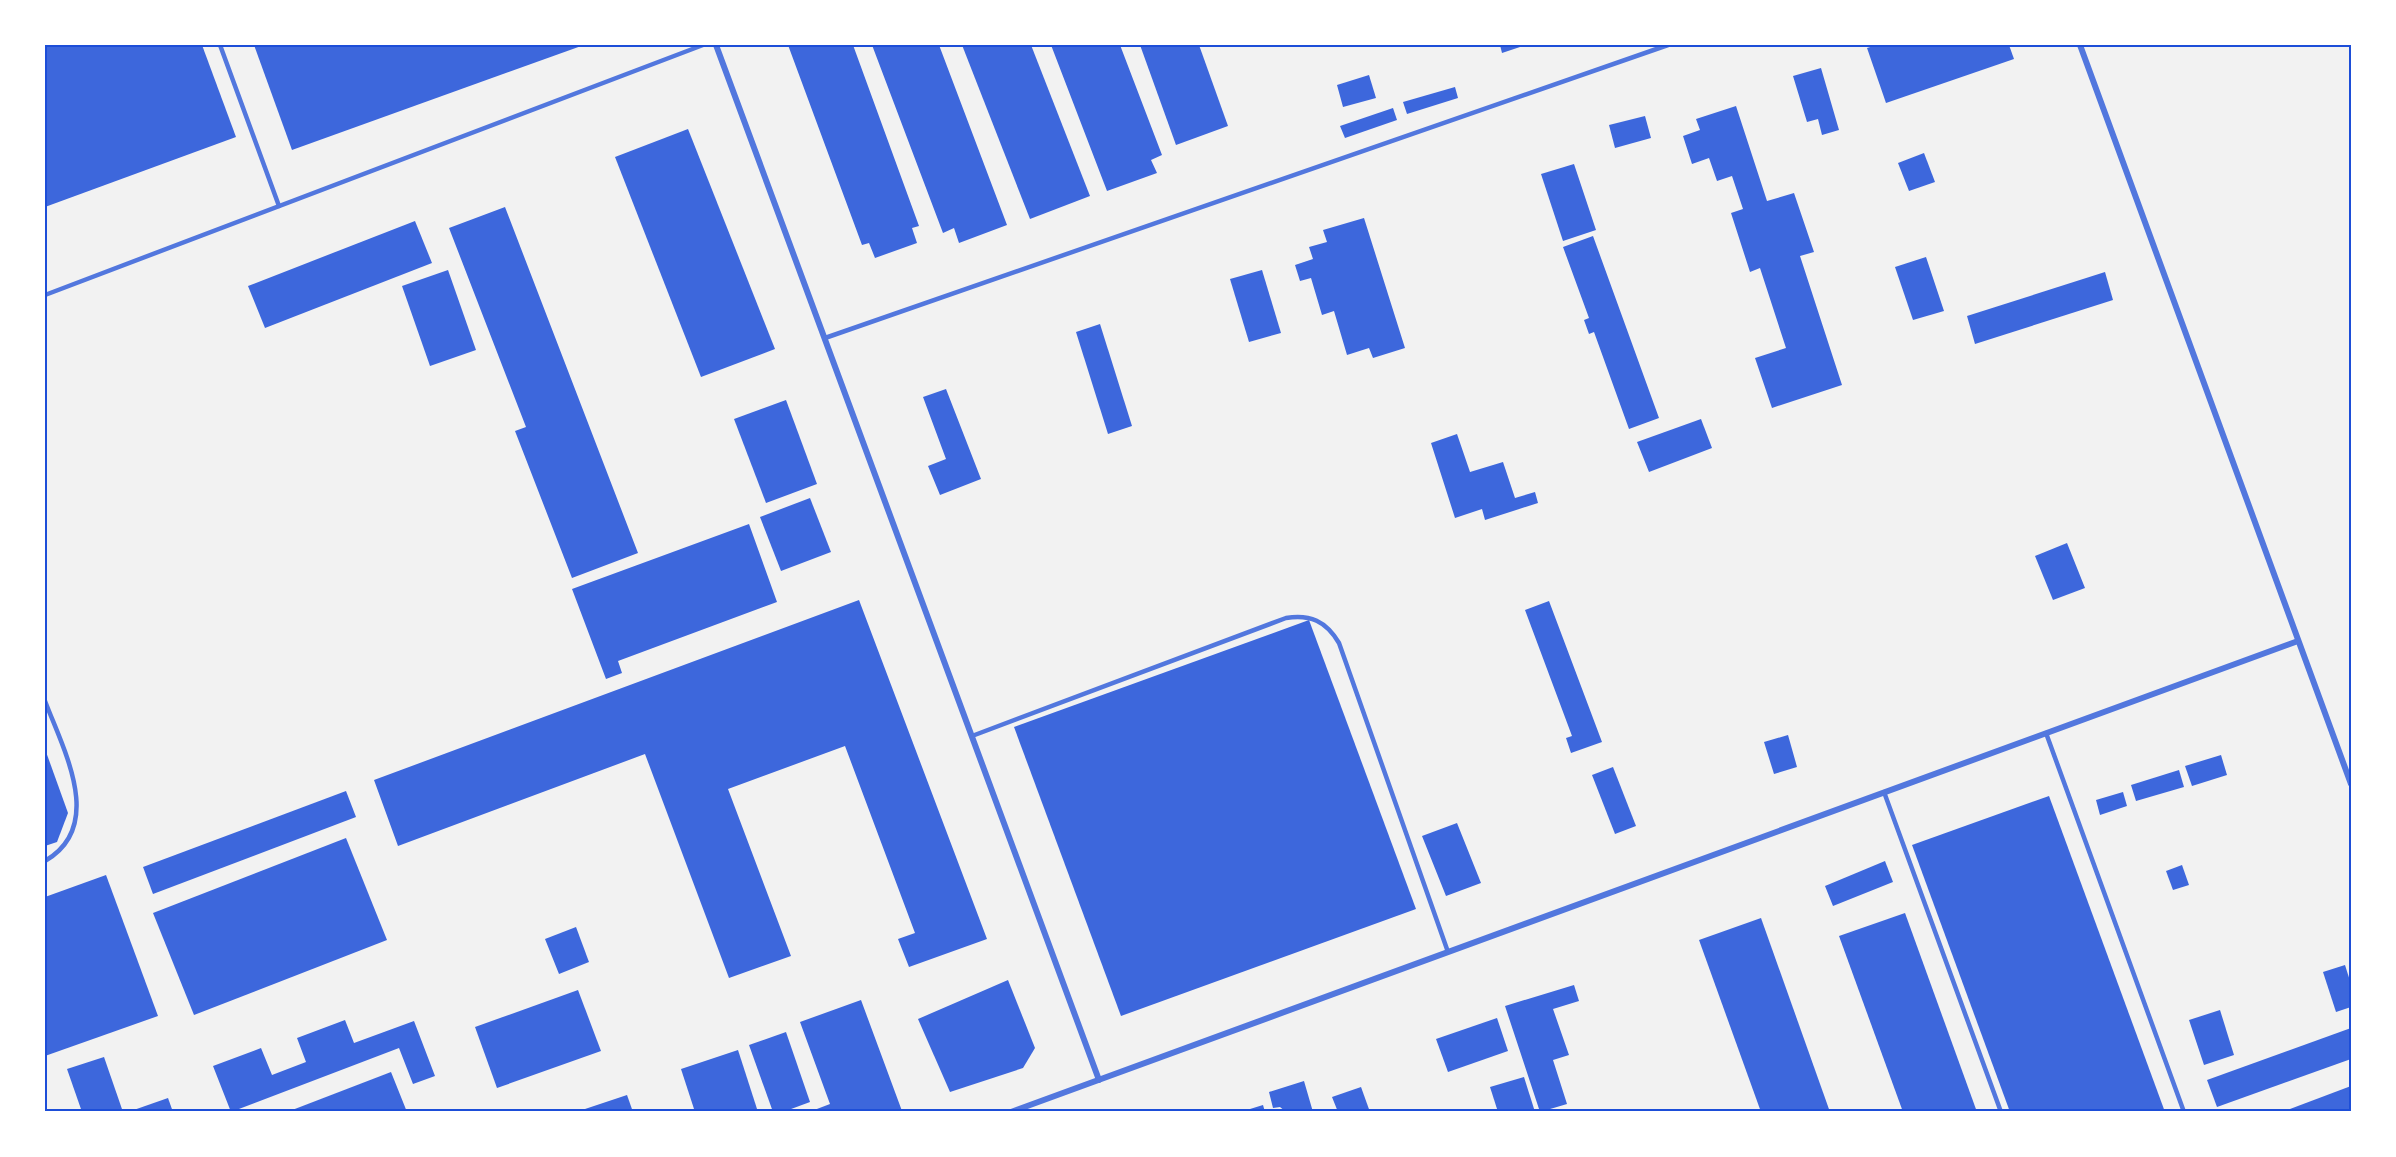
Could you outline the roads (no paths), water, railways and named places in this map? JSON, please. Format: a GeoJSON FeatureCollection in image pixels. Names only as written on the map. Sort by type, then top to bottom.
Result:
{"type":"FeatureCollection","features":[{"type":"Feature","properties":{"kind":"street"},"geometry":{"type":"LineString","coordinates":[[717,45],[1099,1080]]}},
{"type":"Feature","properties":{"kind":"street"},"geometry":{"type":"LineString","coordinates":[[2080,45],[2351,784]]}},
{"type":"Feature","properties":{"kind":"street"},"geometry":{"type":"LineString","coordinates":[[1011,1112],[2298,641]]}},
{"type":"Feature","properties":{"kind":"lane"},"geometry":{"type":"LineString","coordinates":[[220,45],[279,206]]}},
{"type":"Feature","properties":{"kind":"lane"},"geometry":{"type":"LineString","coordinates":[[45,295],[703,45]]}},
{"type":"Feature","properties":{"kind":"lane"},"geometry":{"type":"LineString","coordinates":[[825,338],[1668,45]]}},
{"type":"Feature","properties":{"kind":"lane"},"geometry":{"type":"LineString","coordinates":[[972,736],[1286,618],[1311,618],[1323,623],[1339,642],[1448,952]]}},
{"type":"Feature","properties":{"kind":"lane"},"geometry":{"type":"LineString","coordinates":[[45,701],[75,780],[78,802],[75,822],[66,842],[45,861]]}},
{"type":"Feature","properties":{"kind":"lane"},"geometry":{"type":"LineString","coordinates":[[2046,733],[2184,1112]]}},
{"type":"Feature","properties":{"kind":"lane"},"geometry":{"type":"LineString","coordinates":[[1884,792],[2001,1112]]}}]}
